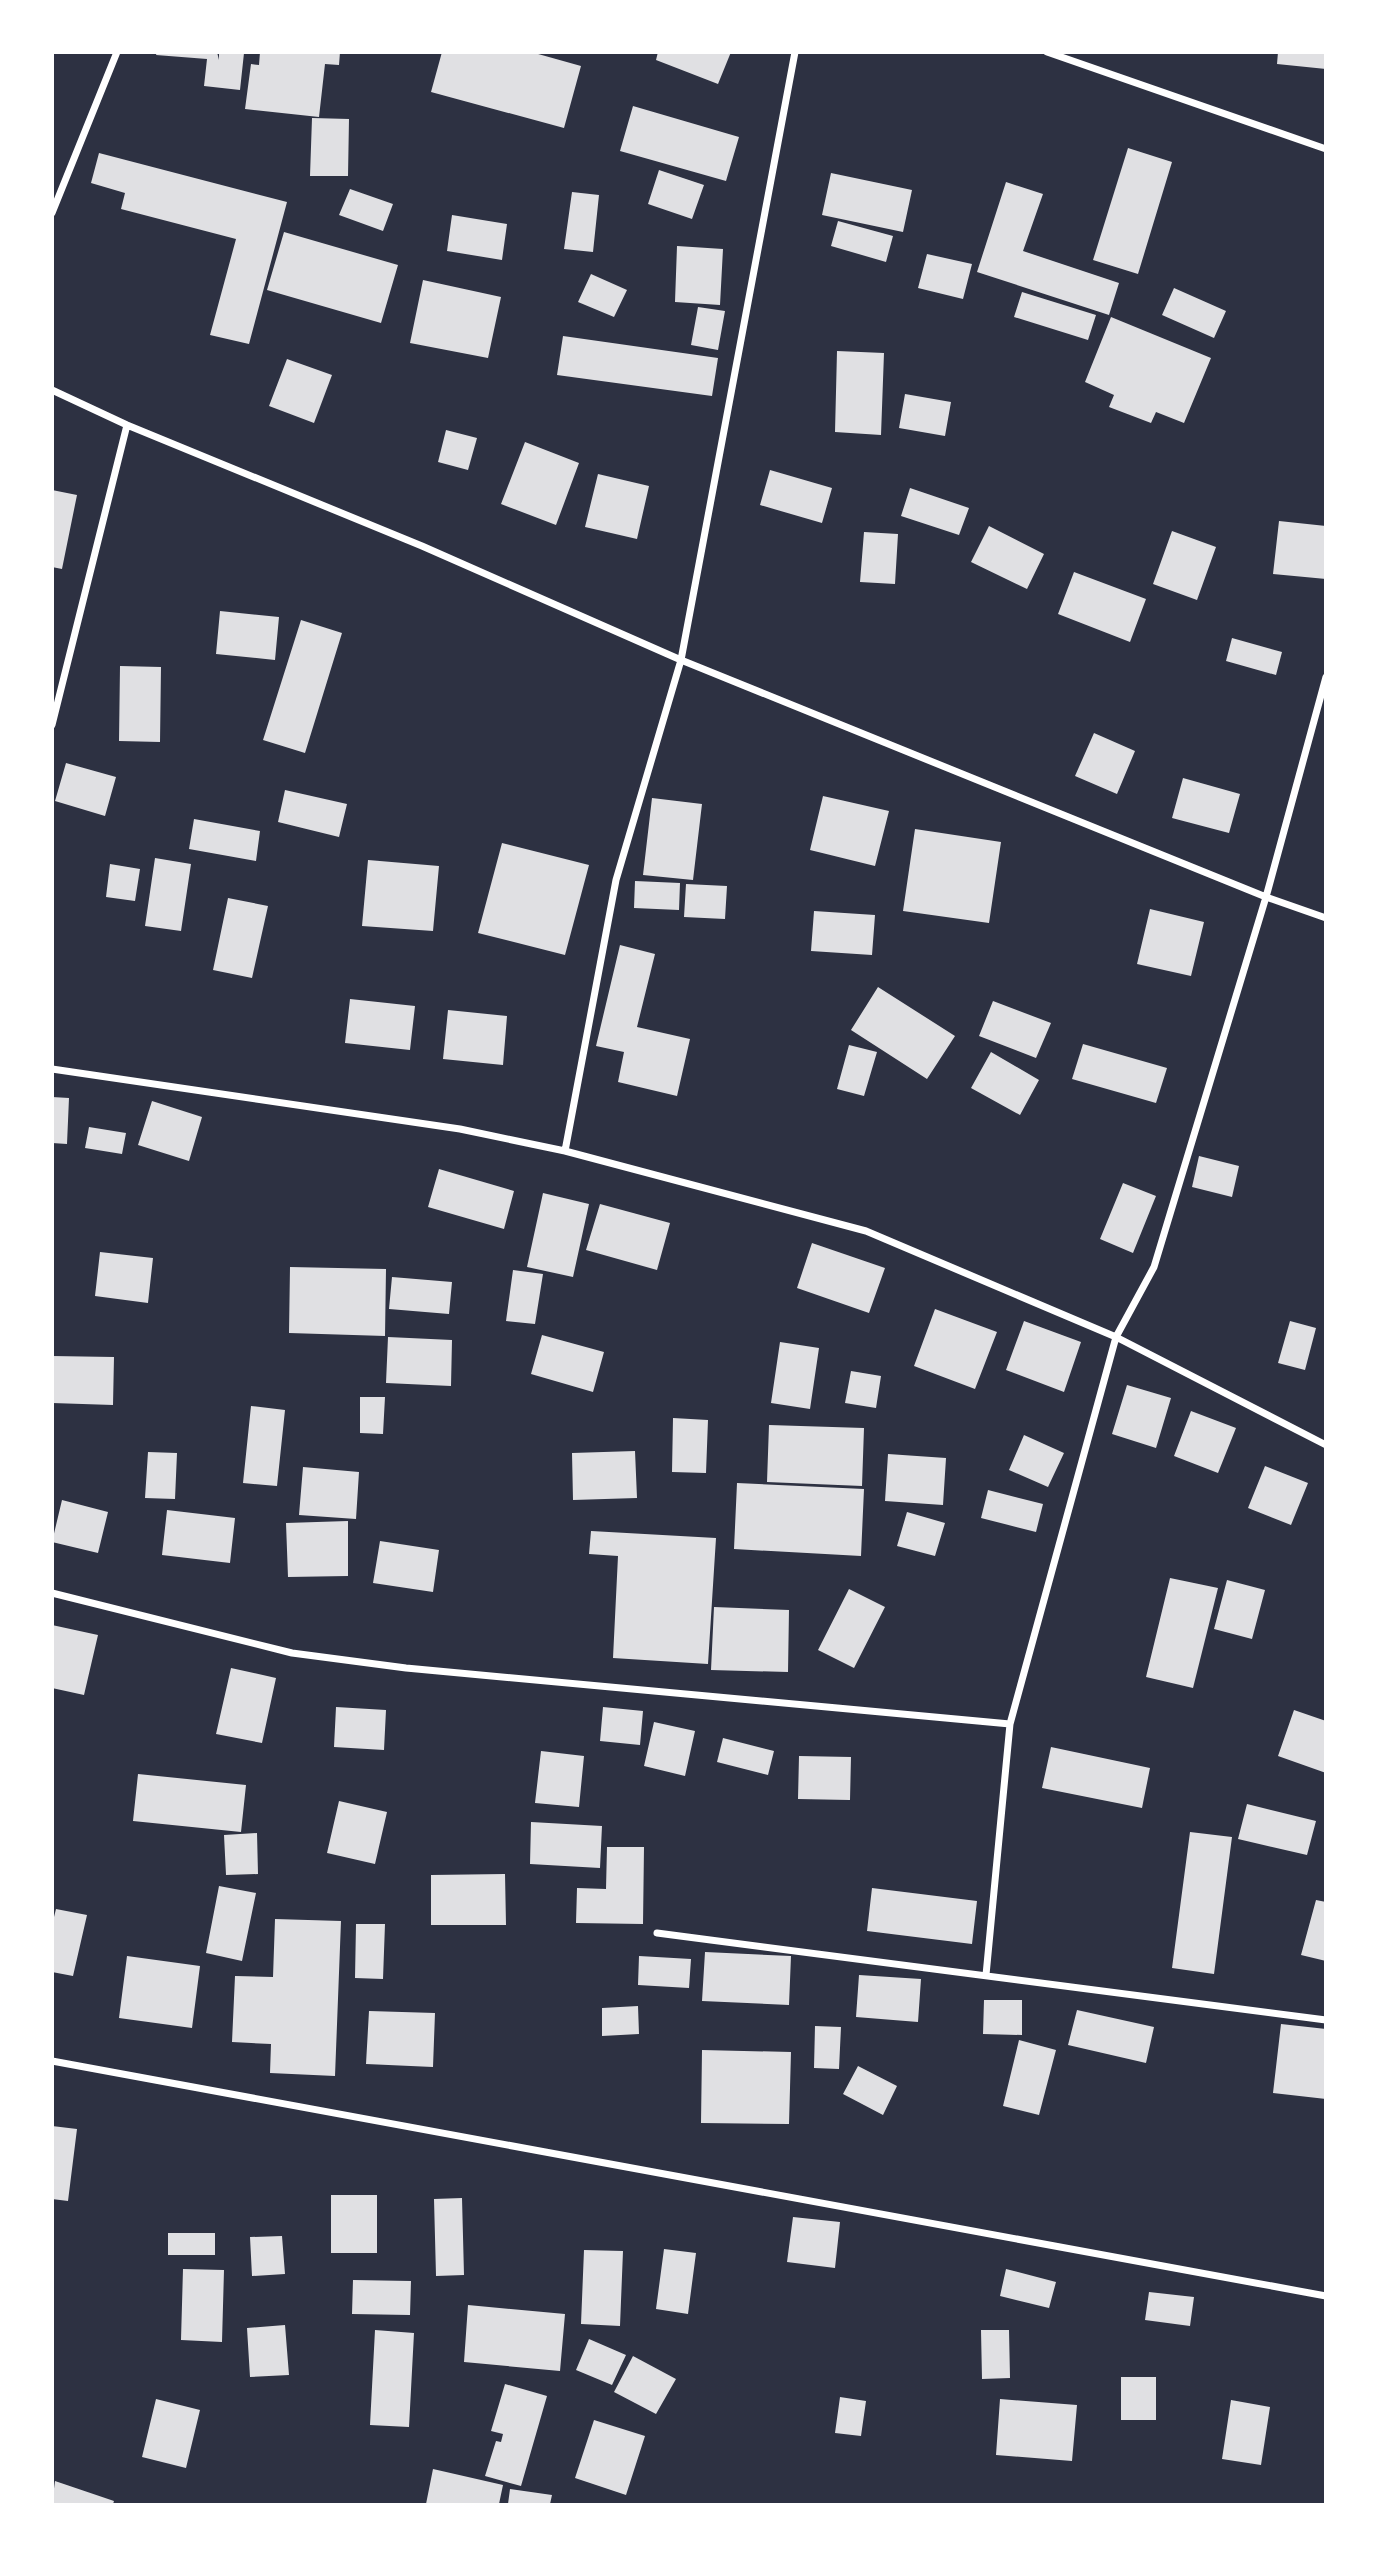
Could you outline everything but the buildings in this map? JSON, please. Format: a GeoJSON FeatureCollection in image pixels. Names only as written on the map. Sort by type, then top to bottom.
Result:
{"type":"FeatureCollection","features":[{"type":"Feature","properties":{"kind":"street"},"geometry":{"type":"LineString","coordinates":[[52,213],[117,52]]}},
{"type":"Feature","properties":{"kind":"street"},"geometry":{"type":"LineString","coordinates":[[565,1151],[616,880],[681,660],[795,52]]}},
{"type":"Feature","properties":{"kind":"street"},"geometry":{"type":"LineString","coordinates":[[1048,52],[1325,149]]}},
{"type":"Feature","properties":{"kind":"street"},"geometry":{"type":"LineString","coordinates":[[52,390],[127,425],[422,546],[681,660],[1266,897],[1325,918]]}},
{"type":"Feature","properties":{"kind":"street"},"geometry":{"type":"LineString","coordinates":[[52,725],[127,425]]}},
{"type":"Feature","properties":{"kind":"street"},"geometry":{"type":"LineString","coordinates":[[986,1975],[1010,1724],[1116,1337],[1154,1266],[1266,897],[1325,677]]}},
{"type":"Feature","properties":{"kind":"street"},"geometry":{"type":"LineString","coordinates":[[52,1069],[460,1129],[565,1151],[866,1231],[1116,1337],[1325,1445]]}},
{"type":"Feature","properties":{"kind":"street"},"geometry":{"type":"LineString","coordinates":[[52,1593],[292,1653],[406,1668],[1010,1724]]}},
{"type":"Feature","properties":{"kind":"street"},"geometry":{"type":"LineString","coordinates":[[657,1933],[1325,2020]]}},
{"type":"Feature","properties":{"kind":"street"},"geometry":{"type":"LineString","coordinates":[[52,2061],[1325,2296]]}}]}
